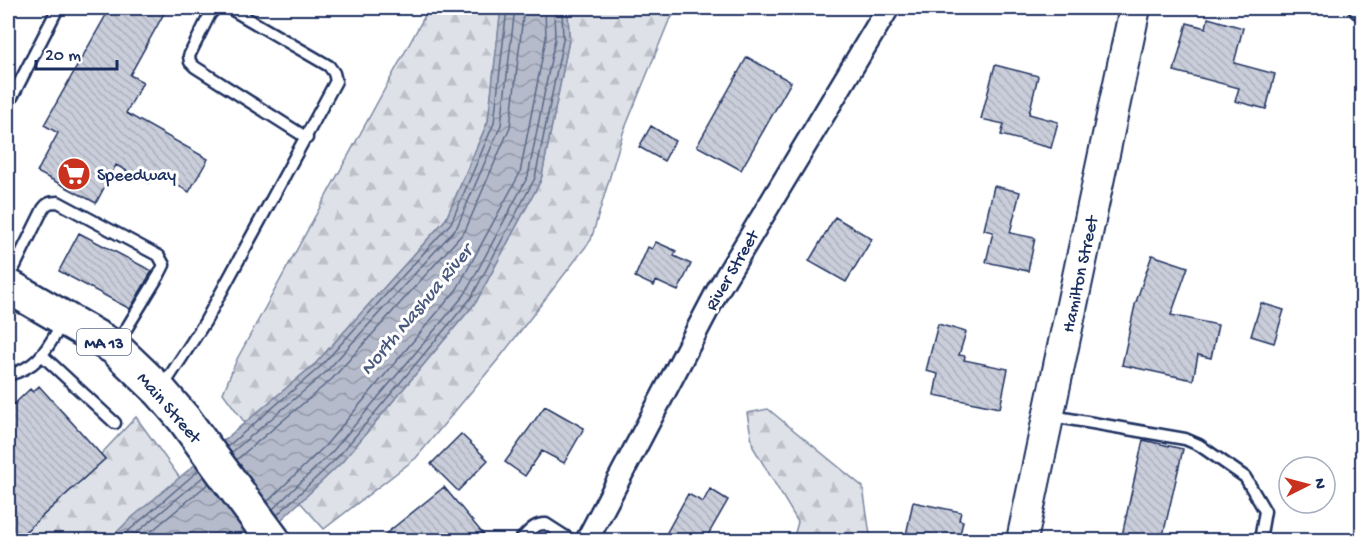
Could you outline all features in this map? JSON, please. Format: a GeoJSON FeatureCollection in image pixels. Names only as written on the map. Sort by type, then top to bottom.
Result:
{"type":"FeatureCollection","features":[{"type":"Feature","properties":{"kind":"main road","name":"Hamilton Street"},"geometry":{"type":"LineString","coordinates":[[1022,540],[1135,8]]}},
{"type":"Feature","properties":{"kind":"main road","name":"Main Street"},"geometry":{"type":"LineString","coordinates":[[8,286],[114,348],[160,391],[184,419],[273,540]]}},
{"type":"Feature","properties":{"kind":"street","name":"River Street"},"geometry":{"type":"LineString","coordinates":[[587,540],[718,290],[888,8]]}},
{"type":"Feature","properties":{"kind":"lane"},"geometry":{"type":"LineString","coordinates":[[8,105],[58,8]]}},
{"type":"Feature","properties":{"kind":"lane"},"geometry":{"type":"LineString","coordinates":[[216,8],[210,14],[189,56],[190,62],[307,138]]}},
{"type":"Feature","properties":{"kind":"lane"},"geometry":{"type":"LineString","coordinates":[[160,391],[205,322],[336,81],[332,69],[229,8]]}},
{"type":"Feature","properties":{"kind":"lane"},"geometry":{"type":"LineString","coordinates":[[8,280],[43,210],[51,202],[58,202],[159,256],[164,266],[114,348]]}},
{"type":"Feature","properties":{"kind":"lane"},"geometry":{"type":"LineString","coordinates":[[8,375],[43,356],[64,319]]}},
{"type":"Feature","properties":{"kind":"lane"},"geometry":{"type":"LineString","coordinates":[[43,356],[115,423]]}},
{"type":"Feature","properties":{"kind":"lane"},"geometry":{"type":"LineString","coordinates":[[1049,415],[1185,440],[1199,445],[1245,477],[1265,511],[1260,540]]}},
{"type":"Feature","properties":{"kind":"lane"},"geometry":{"type":"LineString","coordinates":[[520,540],[537,524],[546,524],[571,540]]}},
{"type":"Feature","properties":{"kind":"green space"},"geometry":{"type":"Polygon","coordinates":[[[429,8],[501,8],[488,121],[446,219],[316,363],[245,423],[223,393],[237,359],[429,8]]]}},
{"type":"Feature","properties":{"kind":"green space"},"geometry":{"type":"Polygon","coordinates":[[[568,8],[678,8],[668,23],[623,133],[591,240],[501,356],[416,458],[324,529],[300,502],[342,462],[476,302],[541,180],[569,40],[568,8]]]}},
{"type":"Feature","properties":{"kind":"green space"},"geometry":{"type":"Polygon","coordinates":[[[768,409],[863,487],[869,540],[793,540],[798,522],[753,447],[747,413],[768,409]]]}},
{"type":"Feature","properties":{"kind":"green space"},"geometry":{"type":"Polygon","coordinates":[[[136,417],[180,478],[109,540],[16,540],[105,459],[101,454],[136,417]]]}},
{"type":"Feature","properties":{"kind":"water","name":"North Nashua River"},"geometry":{"type":"Polygon","coordinates":[[[501,8],[568,8],[569,40],[541,180],[476,302],[342,462],[260,540],[109,540],[129,520],[316,363],[446,219],[488,121],[501,8]]]}},
{"type":"Feature","properties":{"kind":"building"},"geometry":{"type":"Polygon","coordinates":[[[110,8],[167,8],[130,75],[143,82],[126,113],[208,159],[189,192],[155,172],[149,183],[116,165],[96,203],[37,172],[58,133],[44,125],[110,8]]]}},
{"type":"Feature","properties":{"kind":"building"},"geometry":{"type":"Polygon","coordinates":[[[1208,18],[1243,28],[1234,63],[1275,74],[1266,109],[1235,101],[1239,88],[1174,71],[1187,23],[1206,28],[1208,18]]]}},
{"type":"Feature","properties":{"kind":"building"},"geometry":{"type":"Polygon","coordinates":[[[747,57],[791,82],[741,170],[697,146],[747,57]]]}},
{"type":"Feature","properties":{"kind":"building"},"geometry":{"type":"Polygon","coordinates":[[[995,65],[1038,76],[1029,114],[1058,122],[1051,148],[1001,135],[1004,124],[981,119],[995,65]]]}},
{"type":"Feature","properties":{"kind":"building"},"geometry":{"type":"Polygon","coordinates":[[[651,126],[675,141],[664,161],[639,147],[651,126]]]}},
{"type":"Feature","properties":{"kind":"building"},"geometry":{"type":"Polygon","coordinates":[[[994,186],[1020,192],[1010,233],[1035,238],[1028,271],[986,262],[993,232],[984,230],[994,186]]]}},
{"type":"Feature","properties":{"kind":"building"},"geometry":{"type":"Polygon","coordinates":[[[835,217],[872,239],[846,282],[809,261],[835,217]]]}},
{"type":"Feature","properties":{"kind":"building","name":"Speedway"},"geometry":{"type":"Polygon","coordinates":[[[79,233],[152,271],[130,309],[59,271],[79,233]]]}},
{"type":"Feature","properties":{"kind":"building"},"geometry":{"type":"Polygon","coordinates":[[[656,242],[676,251],[674,256],[691,264],[678,291],[656,281],[654,286],[635,277],[648,247],[652,249],[656,242]]]}},
{"type":"Feature","properties":{"kind":"building"},"geometry":{"type":"Polygon","coordinates":[[[1152,255],[1188,267],[1171,315],[1218,325],[1211,358],[1198,355],[1193,380],[1122,365],[1135,305],[1152,255]]]}},
{"type":"Feature","properties":{"kind":"building"},"geometry":{"type":"Polygon","coordinates":[[[1261,303],[1284,310],[1274,343],[1251,336],[1261,303]]]}},
{"type":"Feature","properties":{"kind":"building"},"geometry":{"type":"Polygon","coordinates":[[[938,324],[966,332],[959,355],[965,356],[964,360],[1008,369],[1000,408],[934,395],[938,374],[926,371],[938,324]]]}},
{"type":"Feature","properties":{"kind":"building"},"geometry":{"type":"Polygon","coordinates":[[[39,386],[105,459],[16,540],[8,540],[8,410],[30,389],[33,392],[39,386]]]}},
{"type":"Feature","properties":{"kind":"building"},"geometry":{"type":"Polygon","coordinates":[[[545,406],[584,428],[564,463],[542,451],[525,476],[505,462],[545,406]]]}},
{"type":"Feature","properties":{"kind":"building"},"geometry":{"type":"Polygon","coordinates":[[[461,434],[488,460],[458,491],[431,464],[461,434]]]}},
{"type":"Feature","properties":{"kind":"building"},"geometry":{"type":"Polygon","coordinates":[[[1143,440],[1183,449],[1162,540],[1121,540],[1143,440]]]}},
{"type":"Feature","properties":{"kind":"building"},"geometry":{"type":"Polygon","coordinates":[[[444,487],[488,540],[378,540],[444,487]]]}},
{"type":"Feature","properties":{"kind":"building"},"geometry":{"type":"Polygon","coordinates":[[[710,489],[728,500],[705,540],[677,540],[666,534],[688,494],[703,502],[710,489]]]}},
{"type":"Feature","properties":{"kind":"building"},"geometry":{"type":"Polygon","coordinates":[[[913,502],[961,512],[959,520],[963,521],[959,540],[905,540],[913,502]]]}},
{"type":"Feature","properties":{"kind":"place","name":"Speedway"},"geometry":{"type":"Point","coordinates":[74,174]}}]}
